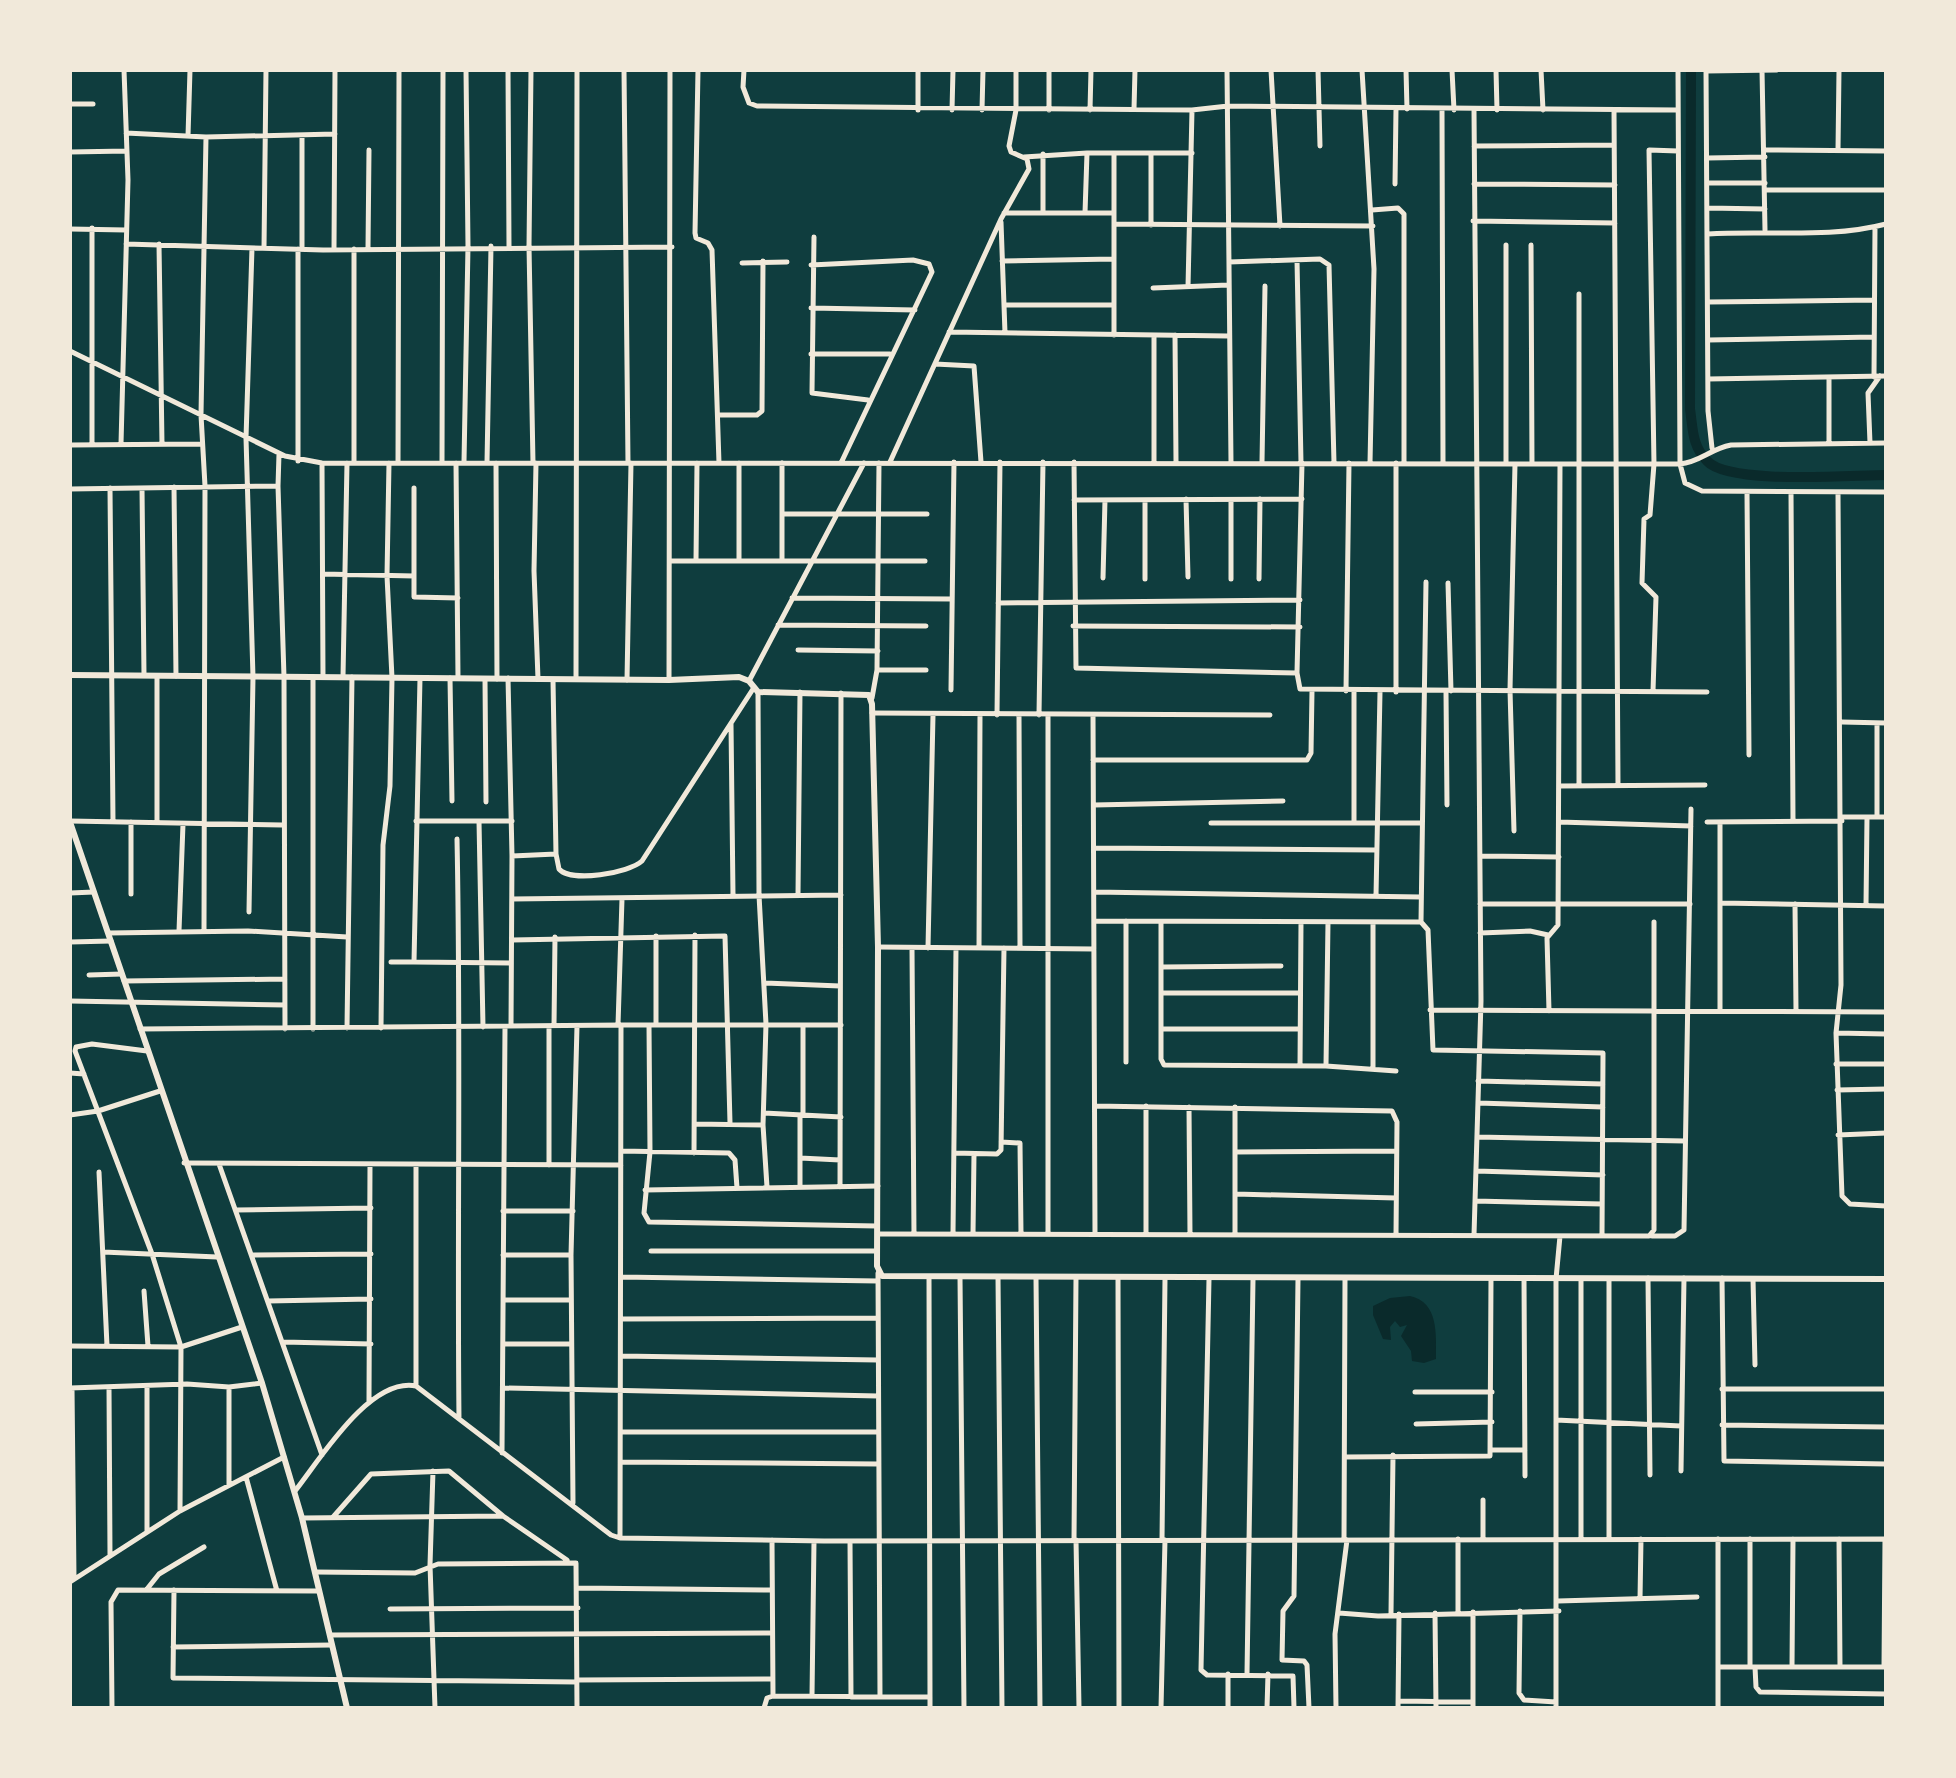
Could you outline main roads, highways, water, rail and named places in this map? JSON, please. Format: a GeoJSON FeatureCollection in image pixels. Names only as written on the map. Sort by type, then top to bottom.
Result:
{"type":"FeatureCollection","features":[{"type":"Feature","properties":{"kind":"water"},"geometry":{"type":"Polygon","coordinates":[[[1410,1296],[1426,1305],[1434,1321],[1436,1359],[1424,1363],[1412,1361],[1411,1351],[1401,1336],[1407,1325],[1400,1327],[1395,1321],[1390,1327],[1391,1340],[1383,1339],[1373,1315],[1373,1306],[1390,1298],[1410,1296]]]}},
{"type":"Feature","properties":{"kind":"waterway"},"geometry":{"type":"LineString","coordinates":[[1691,70],[1690,409],[1698,449],[1707,461],[1739,473],[1792,477],[1886,475]]}}]}
